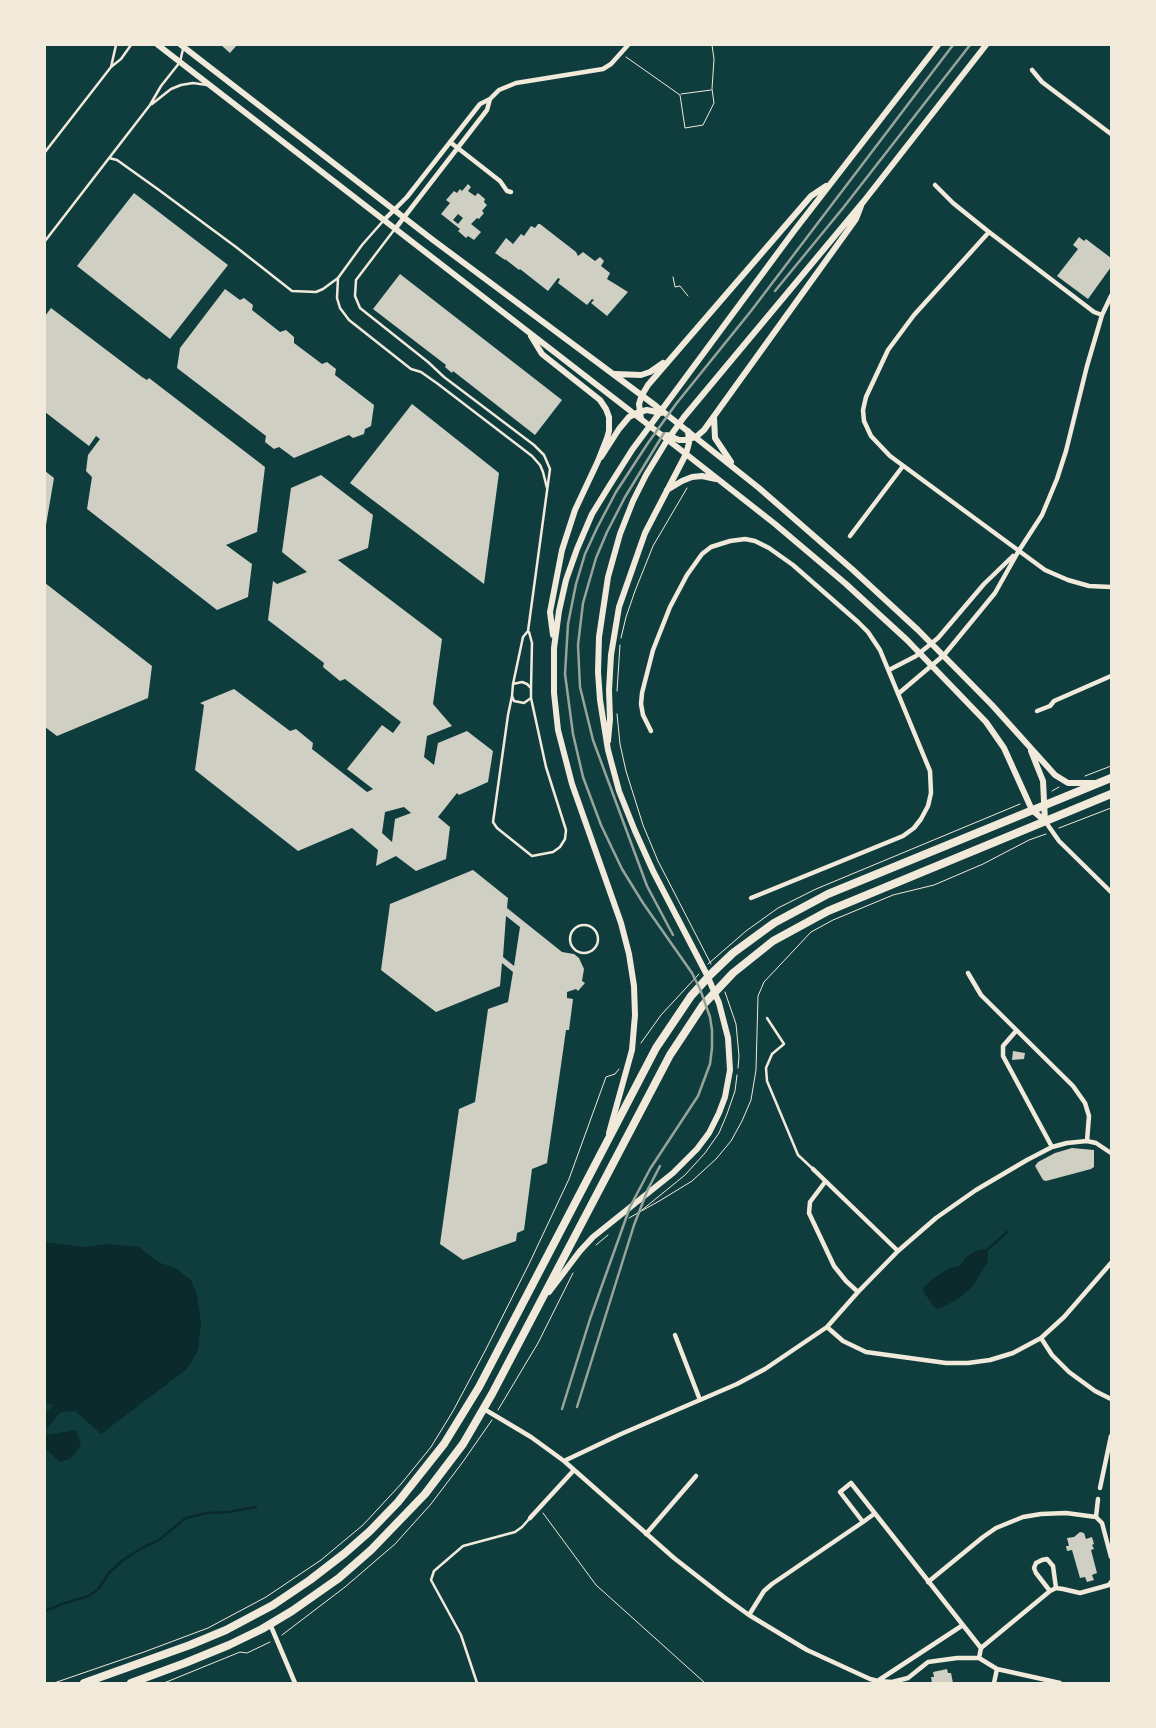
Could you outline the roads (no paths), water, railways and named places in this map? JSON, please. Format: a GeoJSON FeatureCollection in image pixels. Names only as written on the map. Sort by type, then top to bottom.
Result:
{"type":"FeatureCollection","features":[{"type":"Feature","properties":{"kind":"main road"},"geometry":{"type":"LineString","coordinates":[[158,45],[529,333],[637,413],[661,434],[675,441],[686,454],[776,524],[846,584],[920,653],[975,710],[997,736],[1032,810],[1045,821]]}},
{"type":"Feature","properties":{"kind":"main road"},"geometry":{"type":"LineString","coordinates":[[554,648],[561,600],[571,564],[602,496],[632,450],[687,375],[938,45]]}},
{"type":"Feature","properties":{"kind":"main road"},"geometry":{"type":"LineString","coordinates":[[540,1303],[593,1237],[682,1165],[697,1149],[709,1133],[722,1104],[730,1070],[727,1031],[722,1011],[707,975],[653,871],[629,817],[608,750],[601,716],[598,682],[601,618],[614,552],[633,501],[658,454],[694,404],[864,201],[986,45]]}},
{"type":"Feature","properties":{"kind":"main road"},"geometry":{"type":"LineString","coordinates":[[182,46],[404,218],[642,395],[654,408],[665,413],[738,470],[859,575],[944,655],[1055,775],[1074,784],[1100,783]]}},
{"type":"Feature","properties":{"kind":"main road"},"geometry":{"type":"LineString","coordinates":[[637,413],[642,395],[670,357],[811,196],[832,182]]}},
{"type":"Feature","properties":{"kind":"main road"},"geometry":{"type":"LineString","coordinates":[[675,441],[689,440],[704,430],[856,219],[864,201]]}},
{"type":"Feature","properties":{"kind":"main road"},"geometry":{"type":"LineString","coordinates":[[529,333],[542,354],[592,392],[606,409],[609,417],[609,431],[575,510],[561,557],[550,612],[554,648],[555,705],[563,752],[581,810],[615,902],[633,976],[635,1015],[632,1050],[608,1139]]}},
{"type":"Feature","properties":{"kind":"main road"},"geometry":{"type":"LineString","coordinates":[[614,374],[631,376],[644,374],[655,369],[670,357]]}},
{"type":"Feature","properties":{"kind":"main road"},"geometry":{"type":"LineString","coordinates":[[598,460],[625,421],[637,413],[654,408]]}},
{"type":"Feature","properties":{"kind":"main road"},"geometry":{"type":"LineString","coordinates":[[714,417],[714,431],[717,442],[738,470]]}},
{"type":"Feature","properties":{"kind":"main road"},"geometry":{"type":"LineString","coordinates":[[608,750],[610,674],[616,622],[641,543],[686,454],[689,440],[686,429]]}},
{"type":"Feature","properties":{"kind":"main road"},"geometry":{"type":"LineString","coordinates":[[666,491],[685,480],[699,476],[718,479]]}},
{"type":"Feature","properties":{"kind":"main road"},"geometry":{"type":"LineString","coordinates":[[1028,745],[1041,775],[1045,821]]}},
{"type":"Feature","properties":{"kind":"main road"},"geometry":{"type":"LineString","coordinates":[[84,1683],[190,1645],[226,1630],[264,1610],[310,1580],[360,1540],[398,1502],[434,1457],[471,1400],[647,1064],[682,1008],[710,975],[728,958],[774,923],[812,901],[1111,778]]}},
{"type":"Feature","properties":{"kind":"main road"},"geometry":{"type":"LineString","coordinates":[[131,1683],[210,1654],[270,1624],[324,1590],[371,1550],[411,1510],[443,1472],[484,1409],[650,1090],[687,1028],[707,1001],[733,973],[773,941],[822,914],[1111,794]]}},
{"type":"Feature","properties":{"kind":"main road"},"geometry":{"type":"LineString","coordinates":[[471,1400],[484,1409]]}},
{"type":"Feature","properties":{"kind":"main road"},"geometry":{"type":"LineString","coordinates":[[434,1457],[440,1461],[443,1472]]}},
{"type":"Feature","properties":{"kind":"main road"},"geometry":{"type":"LineString","coordinates":[[264,1610],[270,1624]]}},
{"type":"Feature","properties":{"kind":"street"},"geometry":{"type":"LineString","coordinates":[[384,220],[407,197],[480,104],[490,99],[499,90],[516,83],[603,69],[611,64],[628,45]]}},
{"type":"Feature","properties":{"kind":"street"},"geometry":{"type":"LineString","coordinates":[[1032,70],[1042,82],[1111,134]]}},
{"type":"Feature","properties":{"kind":"street"},"geometry":{"type":"LineString","coordinates":[[395,229],[488,110],[490,99]]}},
{"type":"Feature","properties":{"kind":"street"},"geometry":{"type":"LineString","coordinates":[[450,142],[500,181],[507,191],[512,192]]}},
{"type":"Feature","properties":{"kind":"street"},"geometry":{"type":"LineString","coordinates":[[935,185],[953,203],[989,232],[1094,312],[1102,315]]}},
{"type":"Feature","properties":{"kind":"street"},"geometry":{"type":"LineString","coordinates":[[989,232],[909,322],[888,350],[866,397],[863,410],[866,428],[890,456],[1044,570],[1089,586],[1111,587]]}},
{"type":"Feature","properties":{"kind":"street"},"geometry":{"type":"LineString","coordinates":[[898,694],[944,655],[996,593],[1018,552],[1042,515],[1057,479],[1102,315],[1111,296]]}},
{"type":"Feature","properties":{"kind":"street"},"geometry":{"type":"LineString","coordinates":[[850,536],[904,466]]}},
{"type":"Feature","properties":{"kind":"street"},"geometry":{"type":"LineString","coordinates":[[651,731],[643,715],[642,693],[653,650],[670,607],[692,566],[702,554],[711,548],[730,541],[745,539],[755,541],[769,548],[793,565],[868,632],[880,650],[930,772],[931,792],[928,806],[914,828],[903,836],[751,898]]}},
{"type":"Feature","properties":{"kind":"street"},"geometry":{"type":"LineString","coordinates":[[889,670],[932,644],[947,629],[984,584],[1018,552]]}},
{"type":"Feature","properties":{"kind":"street"},"geometry":{"type":"LineString","coordinates":[[1037,711],[1050,706],[1054,701],[1111,676]]}},
{"type":"Feature","properties":{"kind":"street"},"geometry":{"type":"LineString","coordinates":[[1045,821],[1051,831],[1111,892]]}},
{"type":"Feature","properties":{"kind":"street"},"geometry":{"type":"LineString","coordinates":[[968,973],[981,995],[1073,1086],[1085,1103],[1089,1116],[1087,1141]]}},
{"type":"Feature","properties":{"kind":"street"},"geometry":{"type":"LineString","coordinates":[[1016,1031],[1003,1046],[1003,1056],[1052,1147]]}},
{"type":"Feature","properties":{"kind":"street"},"geometry":{"type":"LineString","coordinates":[[564,1461],[737,1384],[765,1369],[827,1327],[898,1251],[960,1200],[1052,1147],[1066,1143],[1087,1141],[1111,1153]]}},
{"type":"Feature","properties":{"kind":"street"},"geometry":{"type":"LineString","coordinates":[[812,1169],[898,1251]]}},
{"type":"Feature","properties":{"kind":"street"},"geometry":{"type":"LineString","coordinates":[[825,1182],[810,1202],[810,1213],[834,1266],[858,1292]]}},
{"type":"Feature","properties":{"kind":"street"},"geometry":{"type":"LineString","coordinates":[[827,1327],[843,1341],[866,1352],[946,1363],[990,1360],[1013,1353],[1040,1338],[1064,1317],[1111,1263]]}},
{"type":"Feature","properties":{"kind":"street"},"geometry":{"type":"LineString","coordinates":[[675,1335],[700,1400]]}},
{"type":"Feature","properties":{"kind":"street"},"geometry":{"type":"LineString","coordinates":[[1040,1338],[1052,1355],[1069,1372],[1095,1391],[1111,1399]]}},
{"type":"Feature","properties":{"kind":"street"},"geometry":{"type":"LineString","coordinates":[[484,1409],[531,1437],[564,1461],[696,1576],[749,1615],[807,1650],[869,1681],[892,1682],[908,1678],[928,1662],[957,1658],[979,1658],[996,1670],[1060,1683]]}},
{"type":"Feature","properties":{"kind":"street"},"geometry":{"type":"LineString","coordinates":[[1100,1488],[1111,1436]]}},
{"type":"Feature","properties":{"kind":"street"},"geometry":{"type":"LineString","coordinates":[[530,1518],[574,1470]]}},
{"type":"Feature","properties":{"kind":"street"},"geometry":{"type":"LineString","coordinates":[[646,1534],[696,1476]]}},
{"type":"Feature","properties":{"kind":"street"},"geometry":{"type":"LineString","coordinates":[[863,1522],[840,1492],[851,1484],[981,1648]]}},
{"type":"Feature","properties":{"kind":"street"},"geometry":{"type":"LineString","coordinates":[[1096,1517],[1098,1499]]}},
{"type":"Feature","properties":{"kind":"street"},"geometry":{"type":"LineString","coordinates":[[749,1615],[764,1591],[772,1584],[874,1514]]}},
{"type":"Feature","properties":{"kind":"street"},"geometry":{"type":"LineString","coordinates":[[928,1582],[996,1528],[1023,1517],[1041,1514],[1096,1517],[1102,1523],[1111,1557]]}},
{"type":"Feature","properties":{"kind":"street"},"geometry":{"type":"LineString","coordinates":[[1050,1591],[1034,1568],[1036,1563],[1042,1560],[1047,1559],[1053,1566],[1056,1588]]}},
{"type":"Feature","properties":{"kind":"street"},"geometry":{"type":"LineString","coordinates":[[979,1658],[981,1648],[1050,1591],[1056,1588],[1080,1593],[1111,1582]]}},
{"type":"Feature","properties":{"kind":"street"},"geometry":{"type":"LineString","coordinates":[[270,1624],[295,1683]]}},
{"type":"Feature","properties":{"kind":"street"},"geometry":{"type":"LineString","coordinates":[[878,1681],[963,1625]]}},
{"type":"Feature","properties":{"kind":"street"},"geometry":{"type":"LineString","coordinates":[[994,1683],[996,1670]]}},
{"type":"Feature","properties":{"kind":"lane"},"geometry":{"type":"LineString","coordinates":[[110,67],[116,45]]}},
{"type":"Feature","properties":{"kind":"lane"},"geometry":{"type":"LineString","coordinates":[[45,152],[110,67],[121,59],[131,45]]}},
{"type":"Feature","properties":{"kind":"lane"},"geometry":{"type":"LineString","coordinates":[[45,241],[180,62],[182,46]]}},
{"type":"Feature","properties":{"kind":"lane"},"geometry":{"type":"LineString","coordinates":[[150,104],[180,85],[193,83],[210,86]]}},
{"type":"Feature","properties":{"kind":"lane"},"geometry":{"type":"LineString","coordinates":[[109,158],[124,164],[229,241],[292,291],[316,292],[338,278],[362,245],[384,220]]}},
{"type":"Feature","properties":{"kind":"lane"},"geometry":{"type":"LineString","coordinates":[[395,229],[356,280],[355,296],[360,308],[444,377],[541,451],[550,469],[528,631],[532,643],[532,698],[546,767],[566,830],[565,839],[560,847],[553,852],[532,856],[497,828],[493,822],[513,684],[523,637],[528,631]]}},
{"type":"Feature","properties":{"kind":"lane"},"geometry":{"type":"LineString","coordinates":[[338,278],[337,298],[340,308],[348,320],[411,369],[421,372],[438,384],[532,456],[544,472],[548,489]]}},
{"type":"Feature","properties":{"kind":"lane"},"geometry":{"type":"LineString","coordinates":[[513,684],[522,682],[531,688]]}},
{"type":"Feature","properties":{"kind":"lane"},"geometry":{"type":"LineString","coordinates":[[512,696],[519,703],[524,704],[532,698]]}},
{"type":"Feature","properties":{"kind":"lane"},"geometry":{"type":"LineString","coordinates":[[583,925],[594,928],[599,937],[597,947],[589,953],[582,954],[575,951],[570,940],[572,930],[583,925]]}},
{"type":"Feature","properties":{"kind":"lane"},"geometry":{"type":"LineString","coordinates":[[768,1018],[784,1044],[772,1054],[766,1068],[767,1081],[798,1155],[812,1169]]}},
{"type":"Feature","properties":{"kind":"lane"},"geometry":{"type":"LineString","coordinates":[[477,1683],[461,1635],[431,1580],[434,1571],[464,1546],[515,1532],[530,1518]]}},
{"type":"Feature","properties":{"kind":"water"},"geometry":{"type":"Polygon","coordinates":[[[45,1242],[85,1247],[106,1244],[139,1247],[160,1263],[174,1267],[191,1280],[197,1295],[201,1324],[198,1350],[187,1369],[101,1434],[75,1411],[61,1412],[46,1429],[47,1435],[76,1430],[81,1445],[70,1459],[60,1462],[45,1448],[45,1413],[53,1406],[45,1402],[45,1242]]]}},
{"type":"Feature","properties":{"kind":"water"},"geometry":{"type":"Polygon","coordinates":[[[985,1249],[988,1252],[988,1261],[973,1286],[957,1300],[938,1309],[934,1307],[923,1291],[923,1288],[950,1268],[960,1266],[965,1258],[975,1251],[985,1249]]]}},
{"type":"Feature","properties":{"kind":"waterway"},"geometry":{"type":"LineString","coordinates":[[986,1251],[1007,1232]]}},
{"type":"Feature","properties":{"kind":"waterway"},"geometry":{"type":"LineString","coordinates":[[45,1611],[89,1596],[99,1588],[109,1573],[123,1560],[159,1540],[186,1518],[207,1513],[229,1512],[256,1507]]}},
{"type":"Feature","properties":{"kind":"railway"},"geometry":{"type":"LineString","coordinates":[[562,1409],[590,1319],[630,1207],[650,1169],[698,1096],[710,1064],[712,1048],[710,1017],[700,989],[692,973],[643,903],[622,869],[601,825],[583,777],[573,734],[565,674],[568,624],[576,584],[585,554],[597,528],[616,492],[648,443],[953,45]]}},
{"type":"Feature","properties":{"kind":"railway"},"geometry":{"type":"LineString","coordinates":[[775,291],[843,208],[970,45]]}},
{"type":"Feature","properties":{"kind":"railway"},"geometry":{"type":"LineString","coordinates":[[664,433],[625,497],[596,558],[583,603],[578,645],[580,687],[593,740],[647,886],[673,935]]}},
{"type":"Feature","properties":{"kind":"railway"},"geometry":{"type":"LineString","coordinates":[[577,1407],[634,1225],[648,1189],[660,1166]]}}]}
